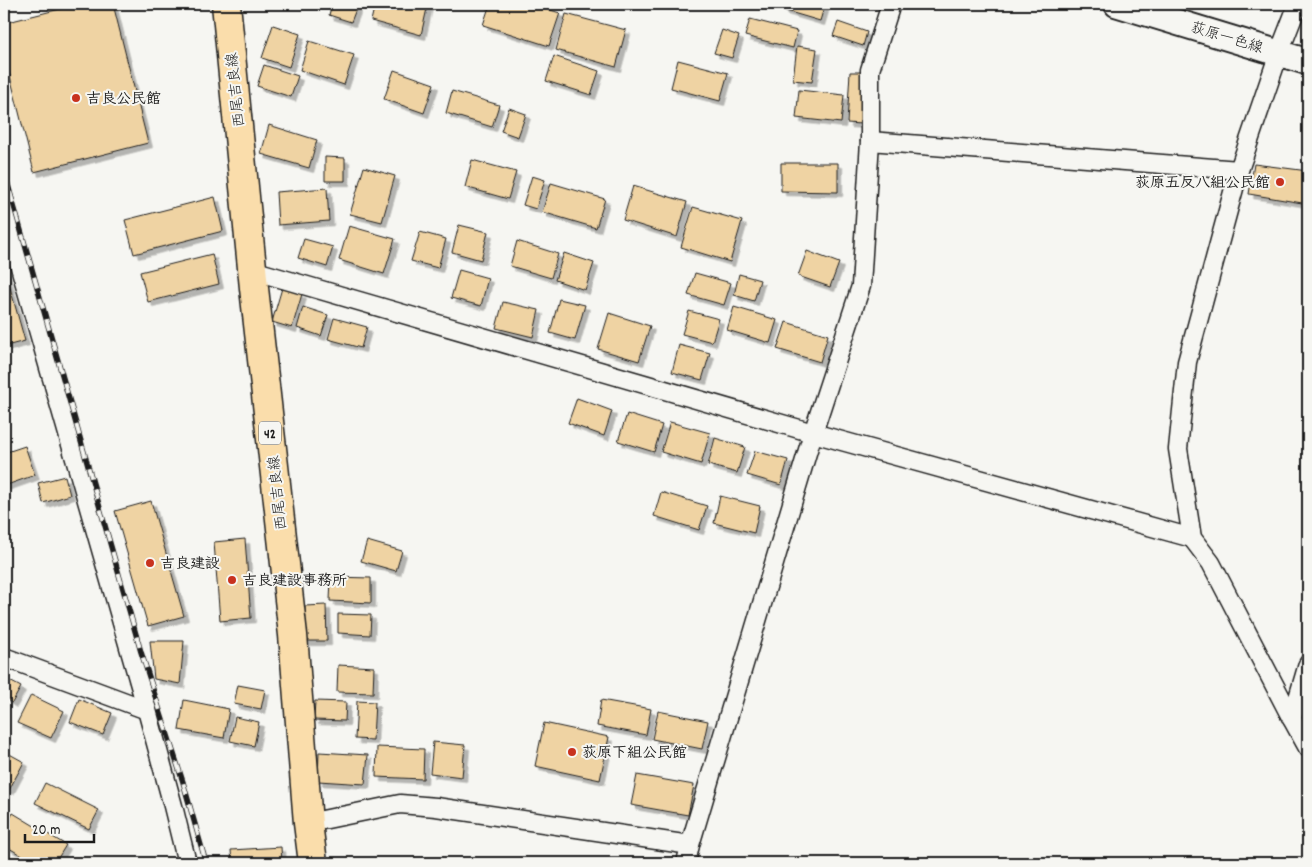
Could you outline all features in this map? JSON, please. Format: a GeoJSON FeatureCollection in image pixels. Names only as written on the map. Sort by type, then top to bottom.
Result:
{"type":"FeatureCollection","features":[{"type":"Feature","properties":{"kind":"main road","name":"西尾吉良線"},"geometry":{"type":"LineString","coordinates":[[226,4],[252,270],[293,635],[313,863]]}},
{"type":"Feature","properties":{"kind":"main road","name":"荻原一色線"},"geometry":{"type":"LineString","coordinates":[[1117,4],[1308,62]]}},
{"type":"Feature","properties":{"kind":"street"},"geometry":{"type":"LineString","coordinates":[[686,863],[813,433],[861,286],[870,141],[870,70],[891,4]]}},
{"type":"Feature","properties":{"kind":"street"},"geometry":{"type":"LineString","coordinates":[[1298,4],[1239,170],[1187,362],[1178,449],[1192,538],[1212,563],[1308,748]]}},
{"type":"Feature","properties":{"kind":"street"},"geometry":{"type":"LineString","coordinates":[[870,141],[1239,170]]}},
{"type":"Feature","properties":{"kind":"street"},"geometry":{"type":"LineString","coordinates":[[4,211],[147,710],[187,863]]}},
{"type":"Feature","properties":{"kind":"street"},"geometry":{"type":"LineString","coordinates":[[252,270],[813,433],[1192,538]]}},
{"type":"Feature","properties":{"kind":"street"},"geometry":{"type":"LineString","coordinates":[[4,657],[147,710]]}},
{"type":"Feature","properties":{"kind":"street"},"geometry":{"type":"LineString","coordinates":[[1292,719],[1308,664]]}},
{"type":"Feature","properties":{"kind":"street"},"geometry":{"type":"LineString","coordinates":[[308,823],[400,804],[436,807],[690,845]]}},
{"type":"Feature","properties":{"kind":"building","name":"吉良公民館"},"geometry":{"type":"Polygon","coordinates":[[[80,4],[113,4],[148,143],[34,172],[4,52],[4,23],[80,4]]]}},
{"type":"Feature","properties":{"kind":"building"},"geometry":{"type":"Polygon","coordinates":[[[332,4],[358,4],[351,22],[329,15],[332,4]]]}},
{"type":"Feature","properties":{"kind":"building"},"geometry":{"type":"Polygon","coordinates":[[[375,4],[428,4],[421,35],[371,21],[375,4]]]}},
{"type":"Feature","properties":{"kind":"building"},"geometry":{"type":"Polygon","coordinates":[[[490,4],[531,4],[560,13],[549,46],[483,25],[490,4]]]}},
{"type":"Feature","properties":{"kind":"building"},"geometry":{"type":"Polygon","coordinates":[[[785,4],[825,4],[820,21],[783,10],[785,4]]]}},
{"type":"Feature","properties":{"kind":"building"},"geometry":{"type":"Polygon","coordinates":[[[566,14],[626,30],[616,67],[556,50],[566,14]]]}},
{"type":"Feature","properties":{"kind":"building"},"geometry":{"type":"Polygon","coordinates":[[[750,19],[797,31],[793,48],[745,36],[750,19]]]}},
{"type":"Feature","properties":{"kind":"building"},"geometry":{"type":"Polygon","coordinates":[[[838,22],[867,32],[863,46],[833,36],[838,22]]]}},
{"type":"Feature","properties":{"kind":"building"},"geometry":{"type":"Polygon","coordinates":[[[273,25],[300,34],[289,67],[262,58],[273,25]]]}},
{"type":"Feature","properties":{"kind":"building"},"geometry":{"type":"Polygon","coordinates":[[[722,30],[739,36],[732,58],[714,53],[722,30]]]}},
{"type":"Feature","properties":{"kind":"building"},"geometry":{"type":"Polygon","coordinates":[[[309,41],[354,55],[344,85],[300,70],[309,41]]]}},
{"type":"Feature","properties":{"kind":"building"},"geometry":{"type":"Polygon","coordinates":[[[797,46],[817,49],[812,82],[793,80],[797,46]]]}},
{"type":"Feature","properties":{"kind":"building"},"geometry":{"type":"Polygon","coordinates":[[[554,56],[599,71],[591,95],[546,81],[554,56]]]}},
{"type":"Feature","properties":{"kind":"building"},"geometry":{"type":"Polygon","coordinates":[[[678,60],[728,73],[720,101],[671,88],[678,60]]]}},
{"type":"Feature","properties":{"kind":"building"},"geometry":{"type":"Polygon","coordinates":[[[264,65],[298,76],[291,97],[257,86],[264,65]]]}},
{"type":"Feature","properties":{"kind":"building"},"geometry":{"type":"Polygon","coordinates":[[[394,70],[434,84],[424,113],[384,99],[394,70]]]}},
{"type":"Feature","properties":{"kind":"building"},"geometry":{"type":"Polygon","coordinates":[[[850,72],[864,72],[861,124],[847,123],[850,72]]]}},
{"type":"Feature","properties":{"kind":"building"},"geometry":{"type":"Polygon","coordinates":[[[799,90],[844,95],[841,123],[796,118],[799,90]]]}},
{"type":"Feature","properties":{"kind":"building"},"geometry":{"type":"Polygon","coordinates":[[[452,91],[499,105],[492,127],[446,113],[452,91]]]}},
{"type":"Feature","properties":{"kind":"building"},"geometry":{"type":"Polygon","coordinates":[[[509,108],[526,114],[518,137],[501,131],[509,108]]]}},
{"type":"Feature","properties":{"kind":"building"},"geometry":{"type":"Polygon","coordinates":[[[269,125],[317,140],[309,168],[261,154],[269,125]]]}},
{"type":"Feature","properties":{"kind":"building"},"geometry":{"type":"Polygon","coordinates":[[[325,157],[345,158],[345,181],[325,181],[325,157]]]}},
{"type":"Feature","properties":{"kind":"building"},"geometry":{"type":"Polygon","coordinates":[[[472,160],[516,172],[508,199],[465,187],[472,160]]]}},
{"type":"Feature","properties":{"kind":"building"},"geometry":{"type":"Polygon","coordinates":[[[781,163],[838,163],[838,192],[781,191],[781,163]]]}},
{"type":"Feature","properties":{"kind":"building","name":"荻原五反八組公民館"},"geometry":{"type":"Polygon","coordinates":[[[1254,164],[1308,171],[1308,204],[1249,194],[1254,164]]]}},
{"type":"Feature","properties":{"kind":"building"},"geometry":{"type":"Polygon","coordinates":[[[364,167],[395,176],[382,222],[350,214],[364,167]]]}},
{"type":"Feature","properties":{"kind":"building"},"geometry":{"type":"Polygon","coordinates":[[[532,176],[545,180],[536,209],[523,205],[532,176]]]}},
{"type":"Feature","properties":{"kind":"building"},"geometry":{"type":"Polygon","coordinates":[[[551,183],[605,199],[596,228],[542,212],[551,183]]]}},
{"type":"Feature","properties":{"kind":"building"},"geometry":{"type":"Polygon","coordinates":[[[633,186],[687,202],[677,237],[623,220],[633,186]]]}},
{"type":"Feature","properties":{"kind":"building"},"geometry":{"type":"Polygon","coordinates":[[[327,188],[329,221],[278,225],[276,192],[327,188]]]}},
{"type":"Feature","properties":{"kind":"building"},"geometry":{"type":"Polygon","coordinates":[[[215,197],[223,231],[134,254],[125,220],[215,197]]]}},
{"type":"Feature","properties":{"kind":"building"},"geometry":{"type":"Polygon","coordinates":[[[693,207],[742,221],[730,262],[681,247],[693,207]]]}},
{"type":"Feature","properties":{"kind":"building"},"geometry":{"type":"Polygon","coordinates":[[[459,225],[488,232],[481,260],[452,252],[459,225]]]}},
{"type":"Feature","properties":{"kind":"building"},"geometry":{"type":"Polygon","coordinates":[[[349,226],[395,239],[384,274],[339,260],[349,226]]]}},
{"type":"Feature","properties":{"kind":"building"},"geometry":{"type":"Polygon","coordinates":[[[420,232],[446,239],[438,268],[411,261],[420,232]]]}},
{"type":"Feature","properties":{"kind":"building"},"geometry":{"type":"Polygon","coordinates":[[[304,239],[333,247],[327,267],[298,258],[304,239]]]}},
{"type":"Feature","properties":{"kind":"building"},"geometry":{"type":"Polygon","coordinates":[[[517,241],[558,254],[551,278],[510,266],[517,241]]]}},
{"type":"Feature","properties":{"kind":"building"},"geometry":{"type":"Polygon","coordinates":[[[807,251],[839,263],[830,287],[798,276],[807,251]]]}},
{"type":"Feature","properties":{"kind":"building"},"geometry":{"type":"Polygon","coordinates":[[[564,253],[594,263],[585,290],[555,280],[564,253]]]}},
{"type":"Feature","properties":{"kind":"building"},"geometry":{"type":"Polygon","coordinates":[[[212,254],[219,284],[148,302],[140,272],[212,254]]]}},
{"type":"Feature","properties":{"kind":"building"},"geometry":{"type":"Polygon","coordinates":[[[4,266],[25,341],[6,346],[4,336],[4,266]]]}},
{"type":"Feature","properties":{"kind":"building"},"geometry":{"type":"Polygon","coordinates":[[[459,270],[488,278],[481,306],[451,298],[459,270]]]}},
{"type":"Feature","properties":{"kind":"building"},"geometry":{"type":"Polygon","coordinates":[[[695,273],[731,283],[724,305],[688,295],[695,273]]]}},
{"type":"Feature","properties":{"kind":"building"},"geometry":{"type":"Polygon","coordinates":[[[739,274],[760,280],[754,301],[734,295],[739,274]]]}},
{"type":"Feature","properties":{"kind":"building"},"geometry":{"type":"Polygon","coordinates":[[[282,288],[302,294],[292,328],[272,322],[282,288]]]}},
{"type":"Feature","properties":{"kind":"building"},"geometry":{"type":"Polygon","coordinates":[[[559,299],[585,305],[575,340],[550,333],[559,299]]]}},
{"type":"Feature","properties":{"kind":"building"},"geometry":{"type":"Polygon","coordinates":[[[503,302],[539,310],[533,337],[496,328],[503,302]]]}},
{"type":"Feature","properties":{"kind":"building"},"geometry":{"type":"Polygon","coordinates":[[[303,307],[328,315],[321,336],[297,328],[303,307]]]}},
{"type":"Feature","properties":{"kind":"building"},"geometry":{"type":"Polygon","coordinates":[[[734,307],[777,320],[770,343],[727,330],[734,307]]]}},
{"type":"Feature","properties":{"kind":"building"},"geometry":{"type":"Polygon","coordinates":[[[689,311],[719,319],[712,342],[682,334],[689,311]]]}},
{"type":"Feature","properties":{"kind":"building"},"geometry":{"type":"Polygon","coordinates":[[[609,313],[650,326],[639,361],[598,349],[609,313]]]}},
{"type":"Feature","properties":{"kind":"building"},"geometry":{"type":"Polygon","coordinates":[[[334,318],[367,327],[361,348],[328,339],[334,318]]]}},
{"type":"Feature","properties":{"kind":"building"},"geometry":{"type":"Polygon","coordinates":[[[786,322],[828,335],[820,362],[777,349],[786,322]]]}},
{"type":"Feature","properties":{"kind":"building"},"geometry":{"type":"Polygon","coordinates":[[[679,345],[710,353],[702,380],[672,372],[679,345]]]}},
{"type":"Feature","properties":{"kind":"building"},"geometry":{"type":"Polygon","coordinates":[[[577,398],[612,411],[604,436],[568,423],[577,398]]]}},
{"type":"Feature","properties":{"kind":"building"},"geometry":{"type":"Polygon","coordinates":[[[627,414],[662,425],[654,452],[618,441],[627,414]]]}},
{"type":"Feature","properties":{"kind":"building"},"geometry":{"type":"Polygon","coordinates":[[[670,422],[710,433],[701,464],[661,452],[670,422]]]}},
{"type":"Feature","properties":{"kind":"building"},"geometry":{"type":"Polygon","coordinates":[[[715,438],[745,447],[737,473],[708,465],[715,438]]]}},
{"type":"Feature","properties":{"kind":"building"},"geometry":{"type":"Polygon","coordinates":[[[25,446],[35,475],[4,486],[4,453],[25,446]]]}},
{"type":"Feature","properties":{"kind":"building"},"geometry":{"type":"Polygon","coordinates":[[[755,451],[788,460],[781,485],[747,475],[755,451]]]}},
{"type":"Feature","properties":{"kind":"building"},"geometry":{"type":"Polygon","coordinates":[[[65,476],[70,495],[43,503],[38,483],[65,476]]]}},
{"type":"Feature","properties":{"kind":"building"},"geometry":{"type":"Polygon","coordinates":[[[661,492],[707,506],[699,530],[654,516],[661,492]]]}},
{"type":"Feature","properties":{"kind":"building"},"geometry":{"type":"Polygon","coordinates":[[[720,496],[760,506],[754,533],[714,523],[720,496]]]}},
{"type":"Feature","properties":{"kind":"building","name":"吉良建設"},"geometry":{"type":"Polygon","coordinates":[[[151,501],[184,616],[148,626],[115,511],[151,501]]]}},
{"type":"Feature","properties":{"kind":"building","name":"吉良建設事務所"},"geometry":{"type":"Polygon","coordinates":[[[245,539],[251,618],[220,621],[214,542],[245,539]]]}},
{"type":"Feature","properties":{"kind":"building"},"geometry":{"type":"Polygon","coordinates":[[[367,541],[402,551],[396,571],[361,561],[367,541]]]}},
{"type":"Feature","properties":{"kind":"building"},"geometry":{"type":"Polygon","coordinates":[[[331,577],[371,578],[371,603],[330,601],[331,577]]]}},
{"type":"Feature","properties":{"kind":"building"},"geometry":{"type":"Polygon","coordinates":[[[326,605],[327,641],[305,641],[305,606],[326,605]]]}},
{"type":"Feature","properties":{"kind":"building"},"geometry":{"type":"Polygon","coordinates":[[[338,614],[371,615],[370,635],[338,633],[338,614]]]}},
{"type":"Feature","properties":{"kind":"building"},"geometry":{"type":"Polygon","coordinates":[[[150,641],[184,641],[180,684],[154,679],[150,641]]]}},
{"type":"Feature","properties":{"kind":"building"},"geometry":{"type":"Polygon","coordinates":[[[338,665],[374,667],[373,693],[337,692],[338,665]]]}},
{"type":"Feature","properties":{"kind":"building"},"geometry":{"type":"Polygon","coordinates":[[[4,678],[21,687],[12,703],[4,698],[4,678]]]}},
{"type":"Feature","properties":{"kind":"building"},"geometry":{"type":"Polygon","coordinates":[[[238,685],[265,690],[261,709],[234,704],[238,685]]]}},
{"type":"Feature","properties":{"kind":"building"},"geometry":{"type":"Polygon","coordinates":[[[31,695],[64,711],[51,738],[17,723],[31,695]]]}},
{"type":"Feature","properties":{"kind":"building"},"geometry":{"type":"Polygon","coordinates":[[[79,699],[112,713],[103,735],[70,722],[79,699]]]}},
{"type":"Feature","properties":{"kind":"building"},"geometry":{"type":"Polygon","coordinates":[[[184,700],[229,709],[224,738],[179,730],[184,700]]]}},
{"type":"Feature","properties":{"kind":"building"},"geometry":{"type":"Polygon","coordinates":[[[601,700],[651,709],[646,735],[597,726],[601,700]]]}},
{"type":"Feature","properties":{"kind":"building"},"geometry":{"type":"Polygon","coordinates":[[[315,701],[346,702],[345,721],[314,720],[315,701]]]}},
{"type":"Feature","properties":{"kind":"building"},"geometry":{"type":"Polygon","coordinates":[[[357,701],[375,702],[373,740],[355,739],[357,701]]]}},
{"type":"Feature","properties":{"kind":"building"},"geometry":{"type":"Polygon","coordinates":[[[658,711],[708,721],[702,749],[652,739],[658,711]]]}},
{"type":"Feature","properties":{"kind":"building"},"geometry":{"type":"Polygon","coordinates":[[[235,717],[259,722],[254,746],[230,741],[235,717]]]}},
{"type":"Feature","properties":{"kind":"building","name":"荻原下組公民館"},"geometry":{"type":"Polygon","coordinates":[[[544,723],[609,737],[600,780],[535,766],[544,723]]]}},
{"type":"Feature","properties":{"kind":"building"},"geometry":{"type":"Polygon","coordinates":[[[433,742],[465,745],[462,777],[430,773],[433,742]]]}},
{"type":"Feature","properties":{"kind":"building"},"geometry":{"type":"Polygon","coordinates":[[[377,747],[424,749],[423,779],[376,777],[377,747]]]}},
{"type":"Feature","properties":{"kind":"building"},"geometry":{"type":"Polygon","coordinates":[[[4,751],[24,762],[9,790],[4,788],[4,751]]]}},
{"type":"Feature","properties":{"kind":"building"},"geometry":{"type":"Polygon","coordinates":[[[319,752],[368,755],[365,784],[318,781],[319,752]]]}},
{"type":"Feature","properties":{"kind":"building"},"geometry":{"type":"Polygon","coordinates":[[[637,775],[694,785],[688,815],[631,805],[637,775]]]}},
{"type":"Feature","properties":{"kind":"building"},"geometry":{"type":"Polygon","coordinates":[[[45,783],[99,810],[89,829],[35,803],[45,783]]]}},
{"type":"Feature","properties":{"kind":"building"},"geometry":{"type":"Polygon","coordinates":[[[13,813],[66,845],[55,863],[34,863],[4,845],[4,829],[13,813]]]}},
{"type":"Feature","properties":{"kind":"building"},"geometry":{"type":"Polygon","coordinates":[[[281,847],[282,863],[232,863],[231,850],[281,847]]]}},
{"type":"Feature","properties":{"kind":"railway"},"geometry":{"type":"LineString","coordinates":[[4,171],[141,652],[183,782],[206,863]]}},
{"type":"Feature","properties":{"kind":"place","name":"吉良公民館"},"geometry":{"type":"Point","coordinates":[76,98]}},
{"type":"Feature","properties":{"kind":"place","name":"荻原五反八組公民館"},"geometry":{"type":"Point","coordinates":[1280,182]}},
{"type":"Feature","properties":{"kind":"place","name":"吉良建設"},"geometry":{"type":"Point","coordinates":[150,563]}},
{"type":"Feature","properties":{"kind":"place","name":"吉良建設事務所"},"geometry":{"type":"Point","coordinates":[232,580]}},
{"type":"Feature","properties":{"kind":"place","name":"荻原下組公民館"},"geometry":{"type":"Point","coordinates":[572,752]}}]}
